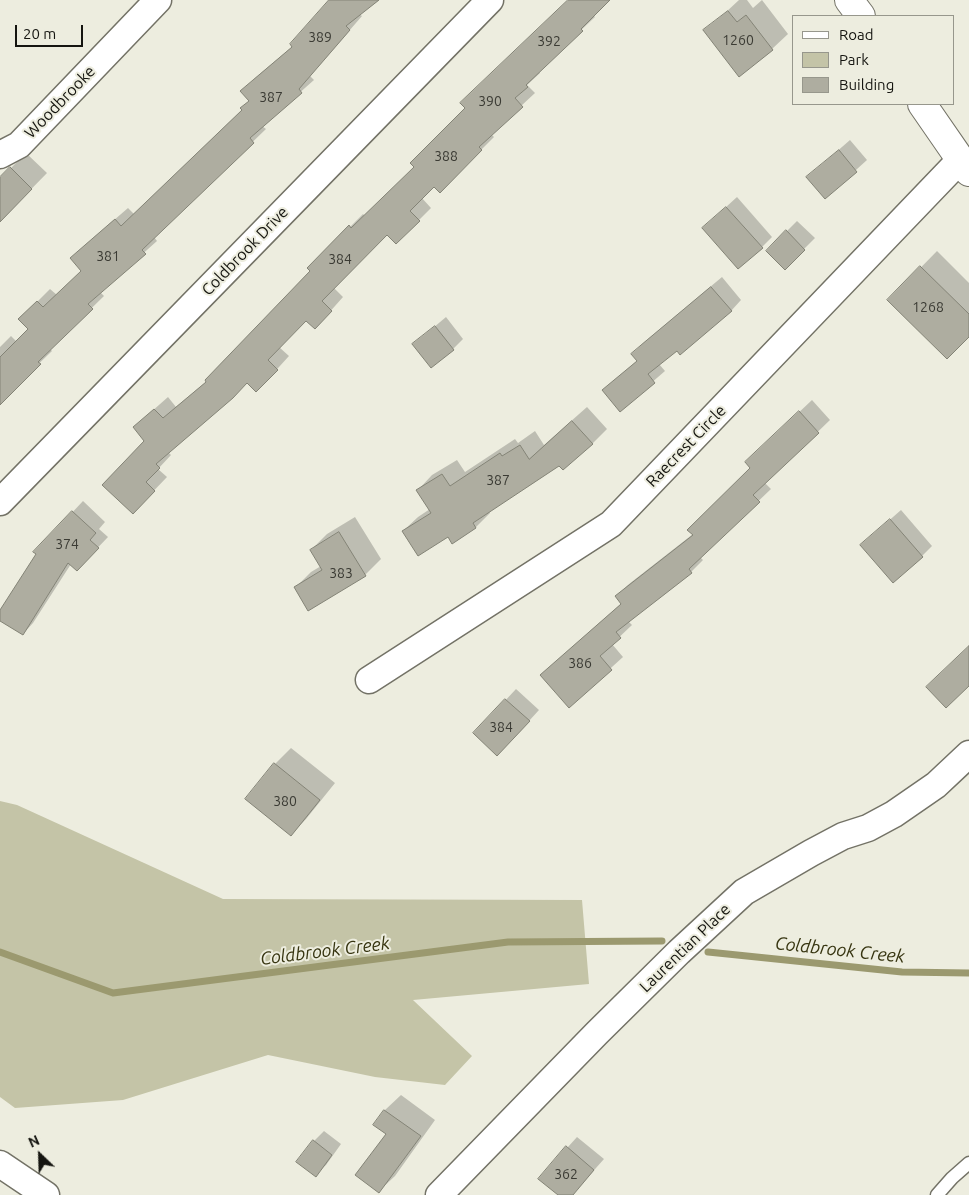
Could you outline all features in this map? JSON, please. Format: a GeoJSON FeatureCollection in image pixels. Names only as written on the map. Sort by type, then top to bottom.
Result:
{"type":"FeatureCollection","features":[{"type":"Feature","properties":{"kind":"main road"},"geometry":{"type":"LineString","coordinates":[[849,0],[860,15]]}},
{"type":"Feature","properties":{"kind":"main road"},"geometry":{"type":"LineString","coordinates":[[923,105],[965,166]]}},
{"type":"Feature","properties":{"kind":"street","name":"Woodbrooke"},"geometry":{"type":"LineString","coordinates":[[0,155],[19,145],[158,0]]}},
{"type":"Feature","properties":{"kind":"street","name":"Coldbrook Drive"},"geometry":{"type":"LineString","coordinates":[[0,502],[490,0]]}},
{"type":"Feature","properties":{"kind":"street","name":"Raecrest Circle"},"geometry":{"type":"LineString","coordinates":[[369,680],[611,524],[965,166]]}},
{"type":"Feature","properties":{"kind":"street","name":"Laurentian Place"},"geometry":{"type":"LineString","coordinates":[[439,1195],[597,1033],[679,952],[744,892],[843,836],[868,828],[894,814],[936,785],[969,754]]}},
{"type":"Feature","properties":{"kind":"street"},"geometry":{"type":"LineString","coordinates":[[0,1164],[46,1195]]}},
{"type":"Feature","properties":{"kind":"lane"},"geometry":{"type":"LineString","coordinates":[[937,1195],[969,1163]]}},
{"type":"Feature","properties":{"kind":"green space"},"geometry":{"type":"Polygon","coordinates":[[[0,801],[17,805],[223,899],[582,900],[589,984],[413,1000],[472,1056],[445,1085],[375,1077],[268,1055],[123,1100],[15,1108],[0,1097],[0,801]]]}},
{"type":"Feature","properties":{"kind":"building"},"geometry":{"type":"Polygon","coordinates":[[[329,0],[379,0],[346,26],[350,30],[299,89],[302,93],[250,138],[254,143],[142,250],[146,254],[88,304],[93,309],[38,362],[41,364],[0,405],[0,357],[28,329],[18,319],[37,301],[43,307],[81,271],[70,258],[115,219],[121,226],[242,110],[240,108],[249,101],[240,91],[292,47],[290,44],[329,0]]]}},
{"type":"Feature","properties":{"kind":"building"},"geometry":{"type":"Polygon","coordinates":[[[568,0],[610,0],[581,29],[583,31],[526,85],[528,87],[515,98],[523,107],[479,147],[482,150],[440,193],[434,187],[410,211],[420,221],[396,244],[387,235],[322,301],[332,311],[315,329],[306,321],[268,360],[278,370],[256,392],[247,383],[233,398],[156,464],[160,468],[146,482],[155,491],[133,514],[102,485],[144,441],[133,427],[154,409],[163,418],[206,382],[205,380],[310,271],[307,268],[349,225],[351,228],[414,167],[410,163],[465,108],[460,103],[568,0]]]}},
{"type":"Feature","properties":{"kind":"building"},"geometry":{"type":"Polygon","coordinates":[[[728,11],[737,22],[746,15],[773,50],[739,77],[703,30],[728,11]]]}},
{"type":"Feature","properties":{"kind":"building"},"geometry":{"type":"Polygon","coordinates":[[[839,150],[857,172],[825,199],[806,177],[839,150]]]}},
{"type":"Feature","properties":{"kind":"building"},"geometry":{"type":"Polygon","coordinates":[[[10,167],[32,189],[0,222],[0,177],[10,167]]]}},
{"type":"Feature","properties":{"kind":"building"},"geometry":{"type":"Polygon","coordinates":[[[726,207],[763,248],[738,269],[702,228],[726,207]]]}},
{"type":"Feature","properties":{"kind":"building"},"geometry":{"type":"Polygon","coordinates":[[[786,230],[805,250],[785,270],[766,251],[786,230]]]}},
{"type":"Feature","properties":{"kind":"building"},"geometry":{"type":"Polygon","coordinates":[[[920,266],[969,314],[969,337],[947,359],[887,300],[920,266]]]}},
{"type":"Feature","properties":{"kind":"building"},"geometry":{"type":"Polygon","coordinates":[[[711,287],[732,311],[680,355],[677,351],[648,374],[655,383],[620,412],[602,390],[637,361],[631,354],[711,287]]]}},
{"type":"Feature","properties":{"kind":"building"},"geometry":{"type":"Polygon","coordinates":[[[435,326],[454,350],[431,368],[412,344],[435,326]]]}},
{"type":"Feature","properties":{"kind":"building"},"geometry":{"type":"Polygon","coordinates":[[[799,411],[819,433],[753,495],[760,502],[689,569],[692,573],[616,632],[621,638],[600,656],[612,670],[569,708],[540,675],[621,604],[615,596],[693,535],[687,530],[750,468],[745,462],[799,411]]]}},
{"type":"Feature","properties":{"kind":"building"},"geometry":{"type":"Polygon","coordinates":[[[572,421],[593,444],[563,470],[559,466],[473,523],[476,528],[452,544],[448,537],[418,556],[402,531],[431,513],[416,490],[442,474],[450,486],[500,453],[502,456],[520,445],[529,459],[572,421]]]}},
{"type":"Feature","properties":{"kind":"building"},"geometry":{"type":"Polygon","coordinates":[[[72,511],[96,533],[90,540],[99,548],[77,571],[68,563],[23,635],[0,621],[0,610],[36,554],[33,552],[72,511]]]}},
{"type":"Feature","properties":{"kind":"building"},"geometry":{"type":"Polygon","coordinates":[[[890,519],[923,557],[893,583],[860,545],[890,519]]]}},
{"type":"Feature","properties":{"kind":"building"},"geometry":{"type":"Polygon","coordinates":[[[339,532],[366,576],[308,611],[294,587],[322,570],[310,550],[339,532]]]}},
{"type":"Feature","properties":{"kind":"building"},"geometry":{"type":"Polygon","coordinates":[[[969,646],[969,686],[946,708],[926,687],[969,646]]]}},
{"type":"Feature","properties":{"kind":"building"},"geometry":{"type":"Polygon","coordinates":[[[505,699],[530,721],[497,756],[473,733],[505,699]]]}},
{"type":"Feature","properties":{"kind":"building"},"geometry":{"type":"Polygon","coordinates":[[[274,763],[320,800],[291,836],[245,799],[274,763]]]}},
{"type":"Feature","properties":{"kind":"building"},"geometry":{"type":"Polygon","coordinates":[[[384,1110],[421,1136],[379,1193],[355,1175],[386,1134],[373,1125],[384,1110]]]}},
{"type":"Feature","properties":{"kind":"building"},"geometry":{"type":"Polygon","coordinates":[[[313,1140],[332,1155],[316,1177],[296,1162],[313,1140]]]}},
{"type":"Feature","properties":{"kind":"building"},"geometry":{"type":"Polygon","coordinates":[[[566,1146],[594,1170],[573,1195],[558,1195],[538,1179],[566,1146]]]}},
{"type":"Feature","properties":{"kind":"waterway","name":"Coldbrook Creek"},"geometry":{"type":"LineString","coordinates":[[0,952],[113,993],[508,942],[662,941]]}},
{"type":"Feature","properties":{"kind":"waterway","name":"Coldbrook Creek"},"geometry":{"type":"LineString","coordinates":[[708,952],[902,972],[969,973]]}}]}
